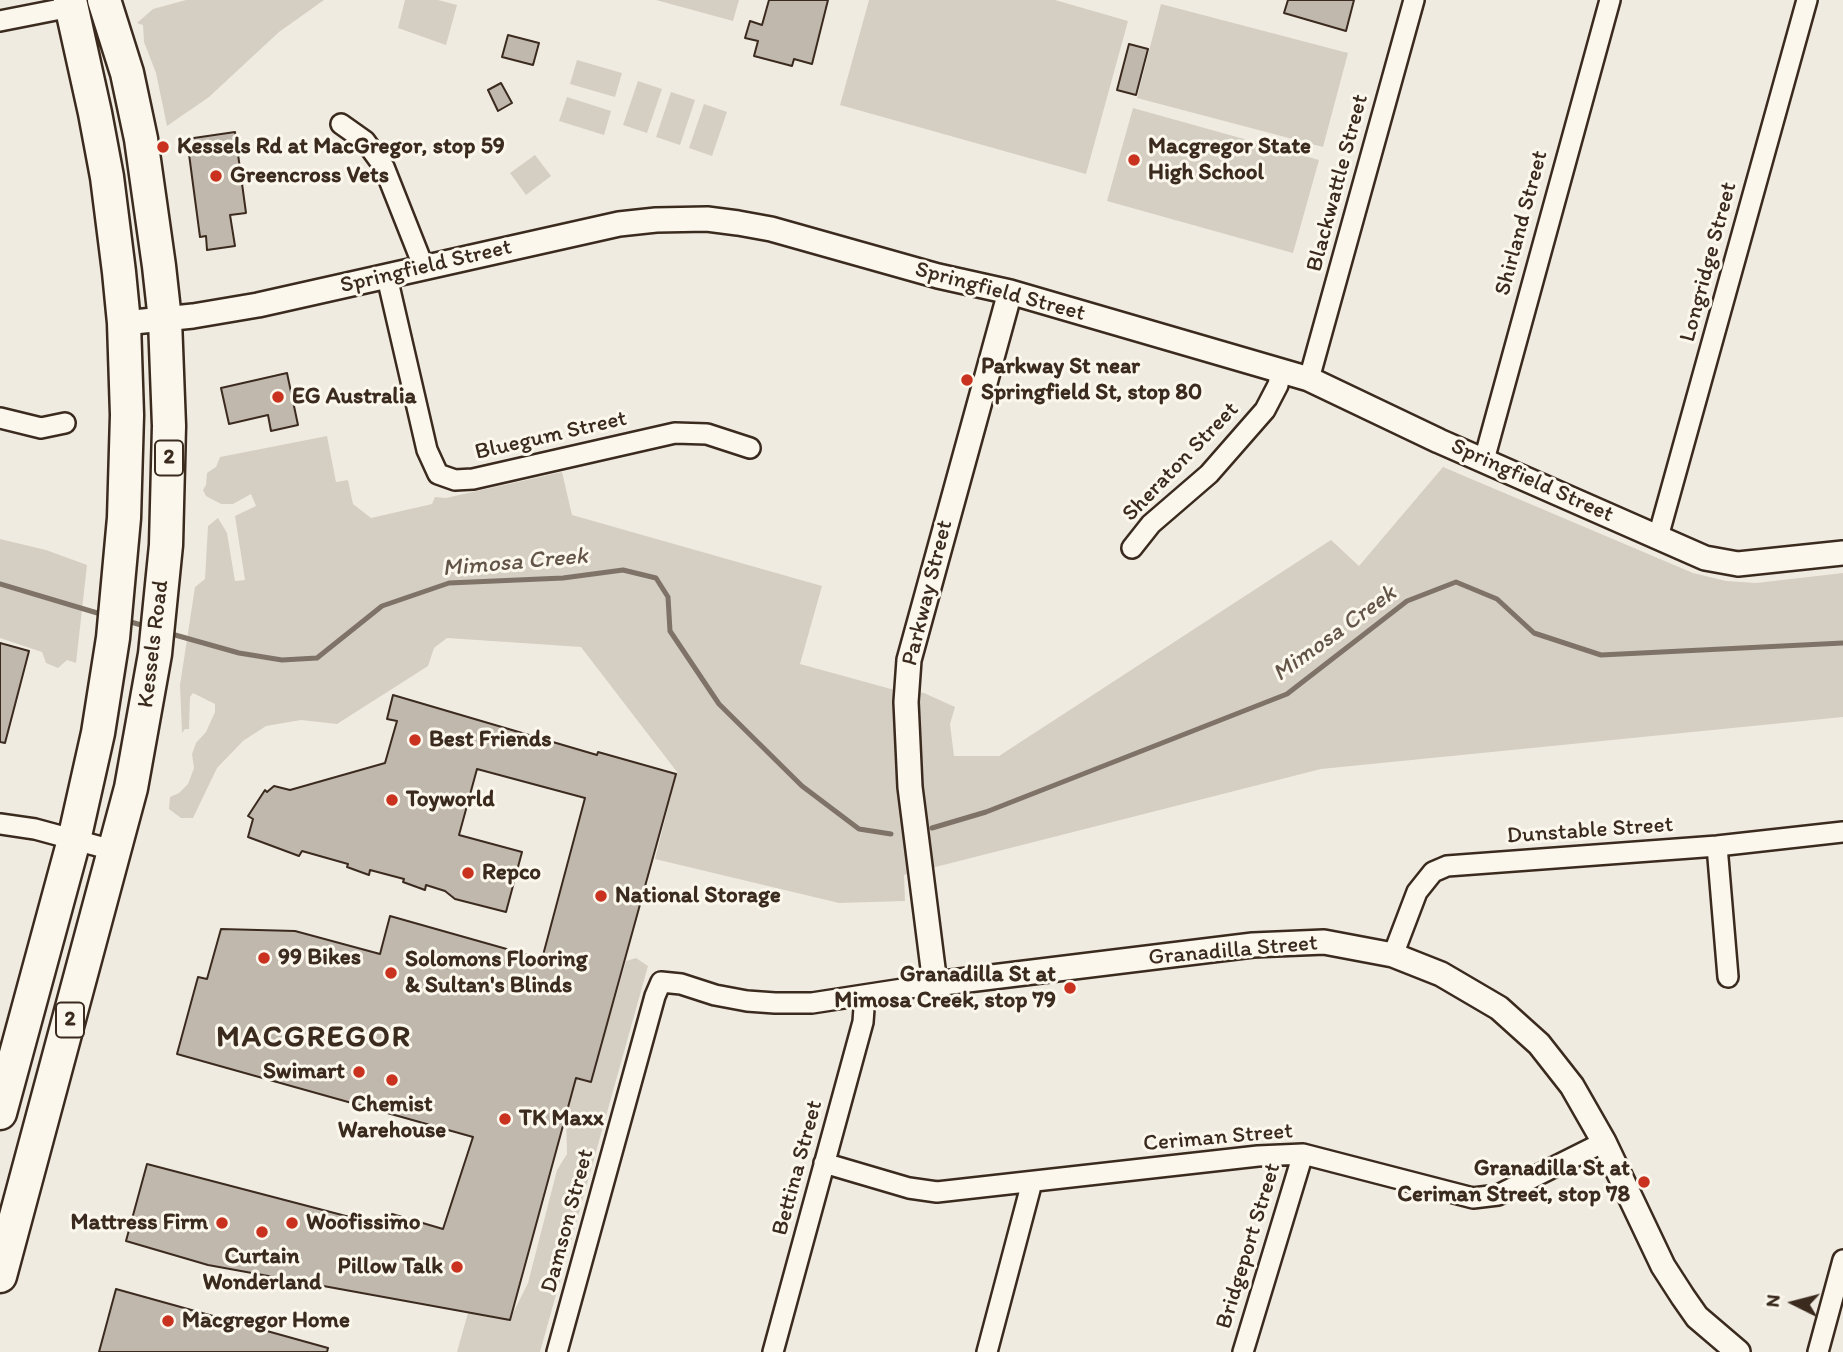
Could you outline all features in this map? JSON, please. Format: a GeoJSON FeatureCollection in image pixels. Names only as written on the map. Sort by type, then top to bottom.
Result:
{"type":"FeatureCollection","features":[{"type":"Feature","properties":{"kind":"highway","name":"Kessels Road"},"geometry":{"type":"LineString","coordinates":[[0,1276],[116,851],[131,788],[155,654],[162,596],[169,486],[165,320],[150,193],[127,72],[104,0]]}},
{"type":"Feature","properties":{"kind":"highway","name":"Kessels Road"},"geometry":{"type":"LineString","coordinates":[[0,1112],[74,840],[98,733],[119,581],[126,467],[124,323],[115,240],[95,113],[70,4]]}},
{"type":"Feature","properties":{"kind":"highway"},"geometry":{"type":"LineString","coordinates":[[115,240],[132,236],[136,217],[150,193]]}},
{"type":"Feature","properties":{"kind":"street","name":"Blackwattle Street"},"geometry":{"type":"LineString","coordinates":[[1309,379],[1414,0]]}},
{"type":"Feature","properties":{"kind":"street","name":"Shirland Street"},"geometry":{"type":"LineString","coordinates":[[1484,460],[1610,0]]}},
{"type":"Feature","properties":{"kind":"street","name":"Longridge Street"},"geometry":{"type":"LineString","coordinates":[[1658,537],[1807,0]]}},
{"type":"Feature","properties":{"kind":"street"},"geometry":{"type":"LineString","coordinates":[[0,21],[70,4]]}},
{"type":"Feature","properties":{"kind":"street"},"geometry":{"type":"LineString","coordinates":[[341,124],[365,141],[384,167],[424,268]]}},
{"type":"Feature","properties":{"kind":"street","name":"Springfield Street"},"geometry":{"type":"LineString","coordinates":[[124,323],[165,320],[258,305],[619,224],[656,219],[707,219],[771,229],[937,276],[1010,292],[1309,379],[1704,558],[1738,565],[1843,552]]}},
{"type":"Feature","properties":{"kind":"street","name":"Bluegum Street"},"geometry":{"type":"LineString","coordinates":[[387,277],[427,450],[438,474],[455,480],[473,479],[675,433],[707,434],[750,448]]}},
{"type":"Feature","properties":{"kind":"street","name":"Parkway Street"},"geometry":{"type":"LineString","coordinates":[[935,984],[910,787],[906,702],[909,660],[1010,292]]}},
{"type":"Feature","properties":{"kind":"street","name":"Sheraton Street"},"geometry":{"type":"LineString","coordinates":[[1132,548],[1151,524],[1209,474],[1265,410],[1278,385],[1281,370]]}},
{"type":"Feature","properties":{"kind":"street"},"geometry":{"type":"LineString","coordinates":[[0,418],[41,428],[65,423]]}},
{"type":"Feature","properties":{"kind":"street"},"geometry":{"type":"LineString","coordinates":[[0,824],[21,826],[116,851]]}},
{"type":"Feature","properties":{"kind":"street","name":"Dunstable Street"},"geometry":{"type":"LineString","coordinates":[[1393,955],[1417,891],[1433,872],[1447,866],[1717,845],[1843,832]]}},
{"type":"Feature","properties":{"kind":"street"},"geometry":{"type":"LineString","coordinates":[[1717,845],[1728,977]]}},
{"type":"Feature","properties":{"kind":"street","name":"Granadilla Street"},"geometry":{"type":"LineString","coordinates":[[661,982],[681,984],[715,995],[747,1001],[812,1003],[935,984],[1254,945],[1324,942],[1393,955],[1457,981],[1499,1008],[1539,1044],[1572,1086],[1604,1142],[1664,1266],[1683,1297],[1697,1317],[1738,1352]]}},
{"type":"Feature","properties":{"kind":"street","name":"Damson Street"},"geometry":{"type":"LineString","coordinates":[[557,1352],[661,982]]}},
{"type":"Feature","properties":{"kind":"street","name":"Bettina Street"},"geometry":{"type":"LineString","coordinates":[[773,1352],[863,1022],[865,995]]}},
{"type":"Feature","properties":{"kind":"street","name":"Ceriman Street"},"geometry":{"type":"LineString","coordinates":[[824,1163],[909,1188],[937,1192],[1258,1156],[1303,1154],[1473,1198],[1498,1195],[1604,1142]]}},
{"type":"Feature","properties":{"kind":"street","name":"Bridgeport Street"},"geometry":{"type":"LineString","coordinates":[[1243,1352],[1303,1154]]}},
{"type":"Feature","properties":{"kind":"street"},"geometry":{"type":"LineString","coordinates":[[987,1352],[1032,1182]]}},
{"type":"Feature","properties":{"kind":"street"},"geometry":{"type":"LineString","coordinates":[[1818,1352],[1843,1260]]}},
{"type":"Feature","properties":{"kind":"shaded area"},"geometry":{"type":"Polygon","coordinates":[[[186,0],[324,0],[279,32],[209,97],[167,126],[156,73],[144,42],[143,25],[137,23],[153,9],[186,0]]]}},
{"type":"Feature","properties":{"kind":"shaded area"},"geometry":{"type":"Polygon","coordinates":[[[405,0],[438,0],[457,5],[446,45],[398,28],[405,0]]]}},
{"type":"Feature","properties":{"kind":"shaded area"},"geometry":{"type":"Polygon","coordinates":[[[656,0],[739,0],[733,21],[656,0]]]}},
{"type":"Feature","properties":{"kind":"shaded area"},"geometry":{"type":"Polygon","coordinates":[[[869,0],[1055,0],[1128,21],[1086,174],[840,105],[869,0]]]}},
{"type":"Feature","properties":{"kind":"shaded area"},"geometry":{"type":"Polygon","coordinates":[[[1161,4],[1348,53],[1323,147],[1137,98],[1161,4]]]}},
{"type":"Feature","properties":{"kind":"shaded area"},"geometry":{"type":"Polygon","coordinates":[[[577,60],[622,73],[615,97],[570,84],[577,60]]]}},
{"type":"Feature","properties":{"kind":"shaded area"},"geometry":{"type":"Polygon","coordinates":[[[638,81],[662,89],[647,133],[623,125],[638,81]]]}},
{"type":"Feature","properties":{"kind":"shaded area"},"geometry":{"type":"Polygon","coordinates":[[[671,92],[695,100],[680,145],[656,137],[671,92]]]}},
{"type":"Feature","properties":{"kind":"shaded area"},"geometry":{"type":"Polygon","coordinates":[[[567,97],[611,111],[604,135],[559,121],[567,97]]]}},
{"type":"Feature","properties":{"kind":"shaded area"},"geometry":{"type":"Polygon","coordinates":[[[704,104],[727,112],[712,156],[689,148],[704,104]]]}},
{"type":"Feature","properties":{"kind":"shaded area"},"geometry":{"type":"Polygon","coordinates":[[[1133,108],[1319,160],[1293,253],[1107,201],[1133,108]]]}},
{"type":"Feature","properties":{"kind":"shaded area"},"geometry":{"type":"Polygon","coordinates":[[[535,155],[551,176],[526,195],[510,173],[535,155]]]}},
{"type":"Feature","properties":{"kind":"shaded area"},"geometry":{"type":"Polygon","coordinates":[[[327,436],[336,482],[348,480],[353,504],[371,518],[432,504],[435,497],[446,498],[562,472],[572,515],[822,586],[800,664],[891,689],[924,693],[955,707],[950,724],[954,756],[999,756],[1331,540],[1359,566],[1443,467],[1693,573],[1726,581],[1756,583],[1843,573],[1843,717],[1321,769],[904,875],[905,901],[839,903],[655,859],[677,772],[581,647],[447,638],[434,648],[428,666],[337,724],[301,720],[266,726],[243,741],[217,768],[193,818],[181,818],[169,809],[170,797],[188,784],[194,768],[192,754],[196,743],[206,732],[215,712],[215,704],[193,693],[190,697],[189,729],[182,733],[180,685],[195,587],[205,579],[208,526],[218,518],[227,533],[235,581],[245,580],[235,516],[256,506],[251,494],[233,504],[221,504],[206,496],[203,490],[207,473],[216,467],[220,457],[327,436]]]}},
{"type":"Feature","properties":{"kind":"shaded area"},"geometry":{"type":"Polygon","coordinates":[[[0,539],[46,550],[87,565],[76,663],[67,660],[58,668],[46,663],[42,652],[0,638],[0,539]]]}},
{"type":"Feature","properties":{"kind":"shaded area"},"geometry":{"type":"Polygon","coordinates":[[[636,958],[648,966],[540,1352],[457,1352],[468,1313],[510,1319],[528,1283],[557,1170],[567,1154],[566,1110],[575,1078],[591,1082],[626,961],[636,958]]]}},
{"type":"Feature","properties":{"kind":"building"},"geometry":{"type":"Polygon","coordinates":[[[769,0],[828,0],[812,64],[794,59],[792,66],[754,56],[758,41],[745,38],[750,21],[762,25],[769,0]]]}},
{"type":"Feature","properties":{"kind":"building"},"geometry":{"type":"Polygon","coordinates":[[[1288,0],[1354,0],[1346,31],[1284,13],[1288,0]]]}},
{"type":"Feature","properties":{"kind":"building"},"geometry":{"type":"Polygon","coordinates":[[[508,35],[539,43],[533,65],[502,57],[508,35]]]}},
{"type":"Feature","properties":{"kind":"building"},"geometry":{"type":"Polygon","coordinates":[[[1129,44],[1148,49],[1136,95],[1117,90],[1129,44]]]}},
{"type":"Feature","properties":{"kind":"building"},"geometry":{"type":"Polygon","coordinates":[[[501,83],[512,103],[498,111],[488,90],[501,83]]]}},
{"type":"Feature","properties":{"kind":"building","name":"Greencross Vets"},"geometry":{"type":"Polygon","coordinates":[[[235,132],[246,213],[230,215],[235,246],[207,250],[206,236],[200,237],[187,139],[235,132]]]}},
{"type":"Feature","properties":{"kind":"building"},"geometry":{"type":"Polygon","coordinates":[[[287,373],[298,425],[271,431],[268,415],[229,424],[221,388],[287,373]]]}},
{"type":"Feature","properties":{"kind":"building"},"geometry":{"type":"Polygon","coordinates":[[[0,643],[29,651],[5,743],[0,742],[0,643]]]}},
{"type":"Feature","properties":{"kind":"building"},"geometry":{"type":"Polygon","coordinates":[[[393,695],[597,755],[598,752],[676,774],[591,1082],[576,1078],[510,1320],[208,1265],[126,1241],[147,1164],[388,1227],[392,1214],[443,1229],[473,1137],[177,1054],[198,977],[207,979],[221,929],[295,931],[380,954],[390,916],[542,959],[585,798],[477,769],[459,835],[522,852],[506,912],[455,899],[445,891],[426,885],[425,890],[403,882],[404,879],[370,870],[369,875],[347,867],[348,864],[302,851],[299,856],[248,837],[253,819],[248,816],[265,790],[267,792],[274,786],[290,790],[385,763],[397,721],[387,719],[393,695]]]}},
{"type":"Feature","properties":{"kind":"building","name":"Macgregor Home"},"geometry":{"type":"Polygon","coordinates":[[[116,1289],[328,1348],[327,1352],[99,1352],[116,1289]]]}},
{"type":"Feature","properties":{"kind":"waterway","name":"Mimosa Creek"},"geometry":{"type":"LineString","coordinates":[[168,633],[239,653],[282,660],[317,658],[382,606],[449,583],[563,578],[623,570],[656,578],[668,597],[670,631],[719,704],[802,786],[859,829],[891,834]]}},
{"type":"Feature","properties":{"kind":"waterway","name":"Mimosa Creek"},"geometry":{"type":"LineString","coordinates":[[932,828],[986,812],[1287,694],[1407,601],[1456,582],[1497,599],[1534,633],[1601,655],[1843,643]]}},
{"type":"Feature","properties":{"kind":"waterway","name":"Mimosa Creek"},"geometry":{"type":"LineString","coordinates":[[0,584],[104,615]]}},
{"type":"Feature","properties":{"kind":"waterway","name":"Mimosa Creek"},"geometry":{"type":"LineString","coordinates":[[124,620],[148,627]]}},
{"type":"Feature","properties":{"kind":"place","name":"Kessels Rd at MacGregor, stop 59"},"geometry":{"type":"Point","coordinates":[163,147]}},
{"type":"Feature","properties":{"kind":"place","name":"Macgregor State High School"},"geometry":{"type":"Point","coordinates":[1134,160]}},
{"type":"Feature","properties":{"kind":"place","name":"Greencross Vets"},"geometry":{"type":"Point","coordinates":[216,176]}},
{"type":"Feature","properties":{"kind":"place","name":"Parkway St near Springfield St, stop 80"},"geometry":{"type":"Point","coordinates":[967,380]}},
{"type":"Feature","properties":{"kind":"place","name":"EG Australia"},"geometry":{"type":"Point","coordinates":[278,397]}},
{"type":"Feature","properties":{"kind":"place","name":"Best Friends"},"geometry":{"type":"Point","coordinates":[415,740]}},
{"type":"Feature","properties":{"kind":"place","name":"Toyworld"},"geometry":{"type":"Point","coordinates":[392,800]}},
{"type":"Feature","properties":{"kind":"place","name":"Repco"},"geometry":{"type":"Point","coordinates":[468,873]}},
{"type":"Feature","properties":{"kind":"place","name":"National Storage"},"geometry":{"type":"Point","coordinates":[601,896]}},
{"type":"Feature","properties":{"kind":"place","name":"99 Bikes"},"geometry":{"type":"Point","coordinates":[264,958]}},
{"type":"Feature","properties":{"kind":"place","name":"Solomons Flooring & Sultan's Blinds"},"geometry":{"type":"Point","coordinates":[391,973]}},
{"type":"Feature","properties":{"kind":"place","name":"Granadilla St at Mimosa Creek, stop 79"},"geometry":{"type":"Point","coordinates":[1070,988]}},
{"type":"Feature","properties":{"kind":"place","name":"Swimart"},"geometry":{"type":"Point","coordinates":[359,1072]}},
{"type":"Feature","properties":{"kind":"place","name":"Chemist Warehouse"},"geometry":{"type":"Point","coordinates":[392,1080]}},
{"type":"Feature","properties":{"kind":"place","name":"TK Maxx"},"geometry":{"type":"Point","coordinates":[505,1119]}},
{"type":"Feature","properties":{"kind":"place","name":"Granadilla St at Ceriman Street, stop 78"},"geometry":{"type":"Point","coordinates":[1644,1182]}},
{"type":"Feature","properties":{"kind":"place","name":"Mattress Firm"},"geometry":{"type":"Point","coordinates":[222,1223]}},
{"type":"Feature","properties":{"kind":"place","name":"Woofissimo"},"geometry":{"type":"Point","coordinates":[292,1223]}},
{"type":"Feature","properties":{"kind":"place","name":"Curtain Wonderland"},"geometry":{"type":"Point","coordinates":[262,1232]}},
{"type":"Feature","properties":{"kind":"place","name":"Pillow Talk"},"geometry":{"type":"Point","coordinates":[457,1267]}},
{"type":"Feature","properties":{"kind":"place","name":"Macgregor Home"},"geometry":{"type":"Point","coordinates":[168,1321]}},
{"type":"Feature","properties":{"kind":"district","name":"MACGREGOR"},"geometry":{"type":"Point","coordinates":[314,1038]}}]}
